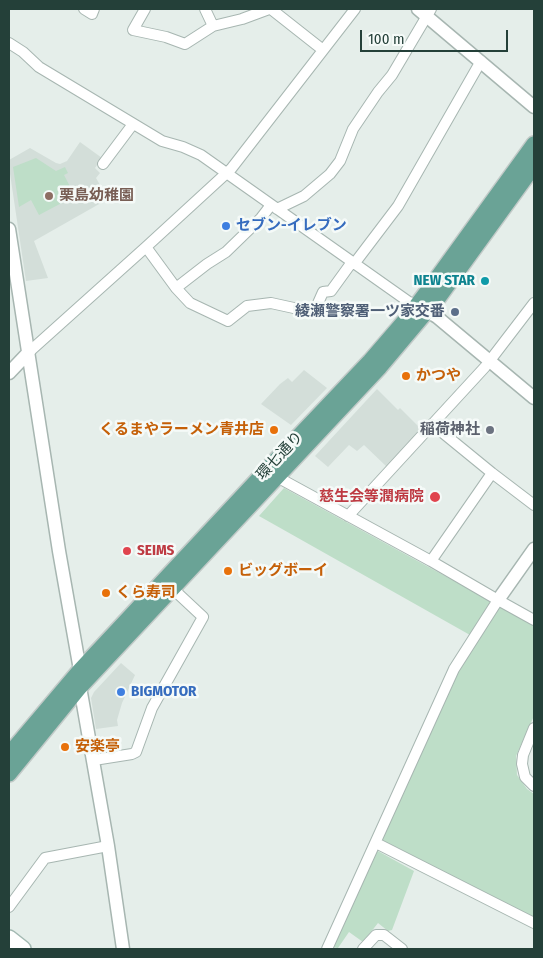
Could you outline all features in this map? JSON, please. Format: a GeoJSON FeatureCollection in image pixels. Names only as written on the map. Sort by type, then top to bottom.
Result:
{"type":"FeatureCollection","features":[{"type":"Feature","properties":{"kind":"main road","name":"環七通り"},"geometry":{"type":"LineString","coordinates":[[9,754],[80,670],[267,469],[423,308],[534,144]]}},
{"type":"Feature","properties":{"kind":"main road","name":"環七通り"},"geometry":{"type":"LineString","coordinates":[[9,774],[80,687],[380,367],[423,308],[534,166]]}},
{"type":"Feature","properties":{"kind":"main road"},"geometry":{"type":"LineString","coordinates":[[9,938],[23,949]]}},
{"type":"Feature","properties":{"kind":"street"},"geometry":{"type":"LineString","coordinates":[[84,9],[92,14],[94,9]]}},
{"type":"Feature","properties":{"kind":"street"},"geometry":{"type":"LineString","coordinates":[[145,9],[133,30],[166,37],[185,44],[213,26],[242,19],[270,9],[323,50]]}},
{"type":"Feature","properties":{"kind":"street"},"geometry":{"type":"LineString","coordinates":[[205,9],[213,26]]}},
{"type":"Feature","properties":{"kind":"street"},"geometry":{"type":"LineString","coordinates":[[9,373],[29,352],[227,174],[355,9]]}},
{"type":"Feature","properties":{"kind":"street"},"geometry":{"type":"LineString","coordinates":[[176,288],[226,252],[274,207],[304,196],[330,174],[340,160],[353,129],[392,75],[425,11],[534,107]]}},
{"type":"Feature","properties":{"kind":"street"},"geometry":{"type":"LineString","coordinates":[[9,44],[23,52],[40,67],[162,141],[201,155],[409,302],[423,308],[534,398]]}},
{"type":"Feature","properties":{"kind":"street"},"geometry":{"type":"LineString","coordinates":[[146,247],[176,288],[190,303],[228,322],[247,306],[271,303],[312,312],[315,310],[323,292],[331,291],[398,206],[481,61]]}},
{"type":"Feature","properties":{"kind":"street"},"geometry":{"type":"LineString","coordinates":[[103,164],[133,124]]}},
{"type":"Feature","properties":{"kind":"street"},"geometry":{"type":"LineString","coordinates":[[9,229],[123,949]]}},
{"type":"Feature","properties":{"kind":"street"},"geometry":{"type":"LineString","coordinates":[[348,516],[490,361],[534,303]]}},
{"type":"Feature","properties":{"kind":"street"},"geometry":{"type":"LineString","coordinates":[[432,424],[534,505]]}},
{"type":"Feature","properties":{"kind":"street"},"geometry":{"type":"LineString","coordinates":[[431,560],[492,473]]}},
{"type":"Feature","properties":{"kind":"street"},"geometry":{"type":"LineString","coordinates":[[277,477],[431,560],[534,620]]}},
{"type":"Feature","properties":{"kind":"street"},"geometry":{"type":"LineString","coordinates":[[327,949],[454,669],[498,600],[534,549]]}},
{"type":"Feature","properties":{"kind":"street"},"geometry":{"type":"LineString","coordinates":[[94,760],[136,752],[152,708],[203,617],[172,588]]}},
{"type":"Feature","properties":{"kind":"street"},"geometry":{"type":"LineString","coordinates":[[534,728],[523,755],[522,764],[525,777],[534,786]]}},
{"type":"Feature","properties":{"kind":"street"},"geometry":{"type":"LineString","coordinates":[[376,842],[534,923]]}},
{"type":"Feature","properties":{"kind":"street"},"geometry":{"type":"LineString","coordinates":[[9,907],[45,858],[108,846]]}},
{"type":"Feature","properties":{"kind":"street"},"geometry":{"type":"LineString","coordinates":[[363,949],[376,935],[384,935],[402,949]]}},
{"type":"Feature","properties":{"kind":"shaded area"},"geometry":{"type":"Polygon","coordinates":[[[80,142],[102,158],[95,168],[100,173],[96,178],[108,199],[34,241],[48,278],[26,281],[9,160],[30,148],[60,164],[67,161],[80,142]]]}},
{"type":"Feature","properties":{"kind":"shaded area"},"geometry":{"type":"Polygon","coordinates":[[[304,370],[327,388],[291,425],[261,404],[280,384],[288,378],[292,382],[304,370]]]}},
{"type":"Feature","properties":{"kind":"shaded area"},"geometry":{"type":"Polygon","coordinates":[[[377,389],[421,429],[387,467],[364,445],[357,451],[349,445],[328,467],[315,456],[377,389]]]}},
{"type":"Feature","properties":{"kind":"shaded area"},"geometry":{"type":"Polygon","coordinates":[[[121,663],[135,675],[122,703],[117,720],[118,726],[96,729],[91,698],[94,692],[121,663]]]}},
{"type":"Feature","properties":{"kind":"green space"},"geometry":{"type":"Polygon","coordinates":[[[36,158],[56,171],[65,167],[68,173],[64,175],[75,196],[39,215],[31,200],[19,207],[13,167],[36,158]]]}},
{"type":"Feature","properties":{"kind":"green space"},"geometry":{"type":"Polygon","coordinates":[[[284,488],[489,600],[490,603],[470,635],[259,516],[284,488]]]}},
{"type":"Feature","properties":{"kind":"green space"},"geometry":{"type":"Polygon","coordinates":[[[500,605],[534,624],[534,716],[516,756],[517,775],[527,789],[534,794],[534,920],[379,841],[456,672],[500,605]]]}},
{"type":"Feature","properties":{"kind":"green space"},"geometry":{"type":"Polygon","coordinates":[[[376,850],[414,871],[392,930],[388,931],[378,923],[363,942],[349,932],[338,948],[331,947],[376,850]]]}},
{"type":"Feature","properties":{"kind":"place","name":"栗島幼稚園"},"geometry":{"type":"Point","coordinates":[49,196]}},
{"type":"Feature","properties":{"kind":"place","name":"セブン-イレブン"},"geometry":{"type":"Point","coordinates":[226,226]}},
{"type":"Feature","properties":{"kind":"place","name":"NEW STAR"},"geometry":{"type":"Point","coordinates":[485,281]}},
{"type":"Feature","properties":{"kind":"place","name":"綾瀬警察署一ツ家交番"},"geometry":{"type":"Point","coordinates":[455,312]}},
{"type":"Feature","properties":{"kind":"place","name":"かつや"},"geometry":{"type":"Point","coordinates":[406,376]}},
{"type":"Feature","properties":{"kind":"place","name":"くるまやラーメン青井店"},"geometry":{"type":"Point","coordinates":[274,430]}},
{"type":"Feature","properties":{"kind":"place","name":"稲荷神社"},"geometry":{"type":"Point","coordinates":[490,430]}},
{"type":"Feature","properties":{"kind":"place","name":"慈生会等潤病院"},"geometry":{"type":"Point","coordinates":[435,497]}},
{"type":"Feature","properties":{"kind":"place","name":"SEIMS"},"geometry":{"type":"Point","coordinates":[127,551]}},
{"type":"Feature","properties":{"kind":"place","name":"ビッグボーイ"},"geometry":{"type":"Point","coordinates":[228,571]}},
{"type":"Feature","properties":{"kind":"place","name":"くら寿司"},"geometry":{"type":"Point","coordinates":[106,593]}},
{"type":"Feature","properties":{"kind":"place","name":"BIGMOTOR"},"geometry":{"type":"Point","coordinates":[121,692]}},
{"type":"Feature","properties":{"kind":"place","name":"安楽亭"},"geometry":{"type":"Point","coordinates":[65,747]}}]}
